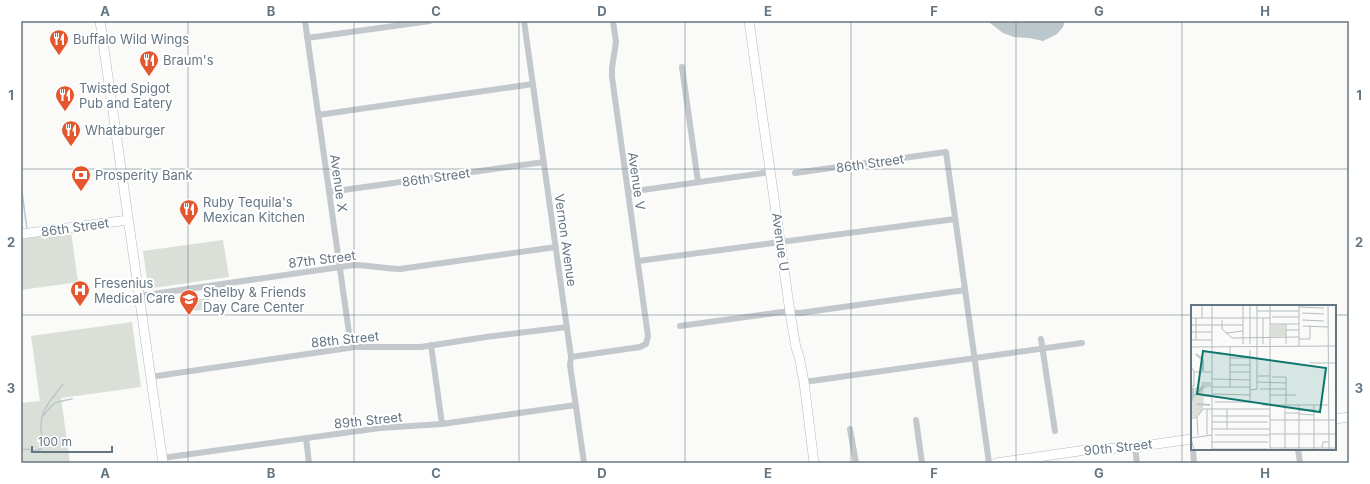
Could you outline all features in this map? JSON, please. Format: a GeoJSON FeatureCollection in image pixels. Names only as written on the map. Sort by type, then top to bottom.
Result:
{"type":"FeatureCollection","features":[{"type":"Feature","properties":{"kind":"street"},"geometry":{"type":"LineString","coordinates":[[100,21],[162,461]]}},
{"type":"Feature","properties":{"kind":"street","name":"Avenue X"},"geometry":{"type":"LineString","coordinates":[[305,21],[351,347]]}},
{"type":"Feature","properties":{"kind":"street"},"geometry":{"type":"LineString","coordinates":[[378,21],[379,28]]}},
{"type":"Feature","properties":{"kind":"street"},"geometry":{"type":"LineString","coordinates":[[307,38],[430,21]]}},
{"type":"Feature","properties":{"kind":"street","name":"Vernon Avenue"},"geometry":{"type":"LineString","coordinates":[[524,21],[567,327],[571,357],[570,365],[584,463]]}},
{"type":"Feature","properties":{"kind":"street","name":"Avenue V"},"geometry":{"type":"LineString","coordinates":[[571,357],[640,348],[646,344],[648,336],[612,77],[616,42],[613,21]]}},
{"type":"Feature","properties":{"kind":"street","name":"Avenue U"},"geometry":{"type":"LineString","coordinates":[[749,21],[790,312],[804,382],[814,463]]}},
{"type":"Feature","properties":{"kind":"street"},"geometry":{"type":"LineString","coordinates":[[682,67],[698,182]]}},
{"type":"Feature","properties":{"kind":"street"},"geometry":{"type":"LineString","coordinates":[[318,115],[533,84]]}},
{"type":"Feature","properties":{"kind":"street","name":"86th Street"},"geometry":{"type":"LineString","coordinates":[[795,173],[946,152],[955,219]]}},
{"type":"Feature","properties":{"kind":"street","name":"86th Street"},"geometry":{"type":"LineString","coordinates":[[329,192],[544,162]]}},
{"type":"Feature","properties":{"kind":"street"},"geometry":{"type":"LineString","coordinates":[[628,192],[771,172]]}},
{"type":"Feature","properties":{"kind":"street"},"geometry":{"type":"LineString","coordinates":[[638,261],[955,219],[989,463]]}},
{"type":"Feature","properties":{"kind":"street","name":"86th Street"},"geometry":{"type":"LineString","coordinates":[[21,234],[128,220]]}},
{"type":"Feature","properties":{"kind":"street","name":"87th Street"},"geometry":{"type":"LineString","coordinates":[[139,296],[354,265],[368,265],[390,269],[400,269],[556,247]]}},
{"type":"Feature","properties":{"kind":"street"},"geometry":{"type":"LineString","coordinates":[[680,326],[782,312],[800,313],[965,290]]}},
{"type":"Feature","properties":{"kind":"street","name":"88th Street"},"geometry":{"type":"LineString","coordinates":[[150,377],[351,347],[381,346],[404,348],[567,327]]}},
{"type":"Feature","properties":{"kind":"street"},"geometry":{"type":"LineString","coordinates":[[1041,339],[1055,431]]}},
{"type":"Feature","properties":{"kind":"street"},"geometry":{"type":"LineString","coordinates":[[804,382],[1082,343]]}},
{"type":"Feature","properties":{"kind":"street"},"geometry":{"type":"LineString","coordinates":[[431,345],[442,424]]}},
{"type":"Feature","properties":{"kind":"street","name":"89th Street"},"geometry":{"type":"LineString","coordinates":[[162,461],[306,438],[380,428],[442,424],[576,405]]}},
{"type":"Feature","properties":{"kind":"street"},"geometry":{"type":"LineString","coordinates":[[1336,419],[1349,417]]}},
{"type":"Feature","properties":{"kind":"street"},"geometry":{"type":"LineString","coordinates":[[916,420],[922,463]]}},
{"type":"Feature","properties":{"kind":"street"},"geometry":{"type":"LineString","coordinates":[[850,429],[856,463]]}},
{"type":"Feature","properties":{"kind":"street"},"geometry":{"type":"LineString","coordinates":[[306,438],[309,463]]}},
{"type":"Feature","properties":{"kind":"street","name":"90th Street"},"geometry":{"type":"LineString","coordinates":[[996,463],[1086,450],[1191,441]]}},
{"type":"Feature","properties":{"kind":"street"},"geometry":{"type":"LineString","coordinates":[[1135,447],[1137,463]]}},
{"type":"Feature","properties":{"kind":"street"},"geometry":{"type":"LineString","coordinates":[[1192,450],[1194,463]]}},
{"type":"Feature","properties":{"kind":"street"},"geometry":{"type":"LineString","coordinates":[[1298,450],[1300,463]]}},
{"type":"Feature","properties":{"kind":"shaded area"},"geometry":{"type":"Polygon","coordinates":[[[990,21],[1065,21],[1063,27],[1057,34],[1043,41],[1014,37],[1003,33],[990,23],[990,21]]]}},
{"type":"Feature","properties":{"kind":"shaded area"},"geometry":{"type":"Polygon","coordinates":[[[71,232],[78,282],[21,290],[21,239],[71,232]]]}},
{"type":"Feature","properties":{"kind":"shaded area"},"geometry":{"type":"Polygon","coordinates":[[[223,240],[229,277],[153,288],[148,286],[143,251],[223,240]]]}},
{"type":"Feature","properties":{"kind":"shaded area"},"geometry":{"type":"Polygon","coordinates":[[[209,298],[211,310],[210,305],[204,306],[205,310],[191,311],[189,301],[209,298]]]}},
{"type":"Feature","properties":{"kind":"shaded area"},"geometry":{"type":"Polygon","coordinates":[[[132,322],[141,387],[61,398],[70,463],[21,463],[21,403],[40,401],[31,336],[132,322]]]}},
{"type":"Feature","properties":{"kind":"waterway"},"geometry":{"type":"LineString","coordinates":[[21,185],[27,229]]}},
{"type":"Feature","properties":{"kind":"waterway"},"geometry":{"type":"LineString","coordinates":[[21,450],[27,449],[35,451],[41,449],[41,424],[44,412],[49,402],[63,384]]}},
{"type":"Feature","properties":{"kind":"waterway"},"geometry":{"type":"LineString","coordinates":[[43,416],[55,403],[72,399]]}},
{"type":"Feature","properties":{"kind":"place","name":"Buffalo Wild Wings"},"geometry":{"type":"Point","coordinates":[59,56]}},
{"type":"Feature","properties":{"kind":"place","name":"Braum's"},"geometry":{"type":"Point","coordinates":[149,77]}},
{"type":"Feature","properties":{"kind":"place","name":"Twisted Spigot Pub and Eatery"},"geometry":{"type":"Point","coordinates":[65,112]}},
{"type":"Feature","properties":{"kind":"place","name":"Whataburger"},"geometry":{"type":"Point","coordinates":[71,147]}},
{"type":"Feature","properties":{"kind":"place","name":"Prosperity Bank"},"geometry":{"type":"Point","coordinates":[81,192]}},
{"type":"Feature","properties":{"kind":"place","name":"Ruby Tequila's Mexican Kitchen"},"geometry":{"type":"Point","coordinates":[189,226]}},
{"type":"Feature","properties":{"kind":"place","name":"Fresenius Medical Care"},"geometry":{"type":"Point","coordinates":[80,307]}},
{"type":"Feature","properties":{"kind":"place","name":"Shelby & Friends Day Care Center"},"geometry":{"type":"Point","coordinates":[189,316]}}]}
